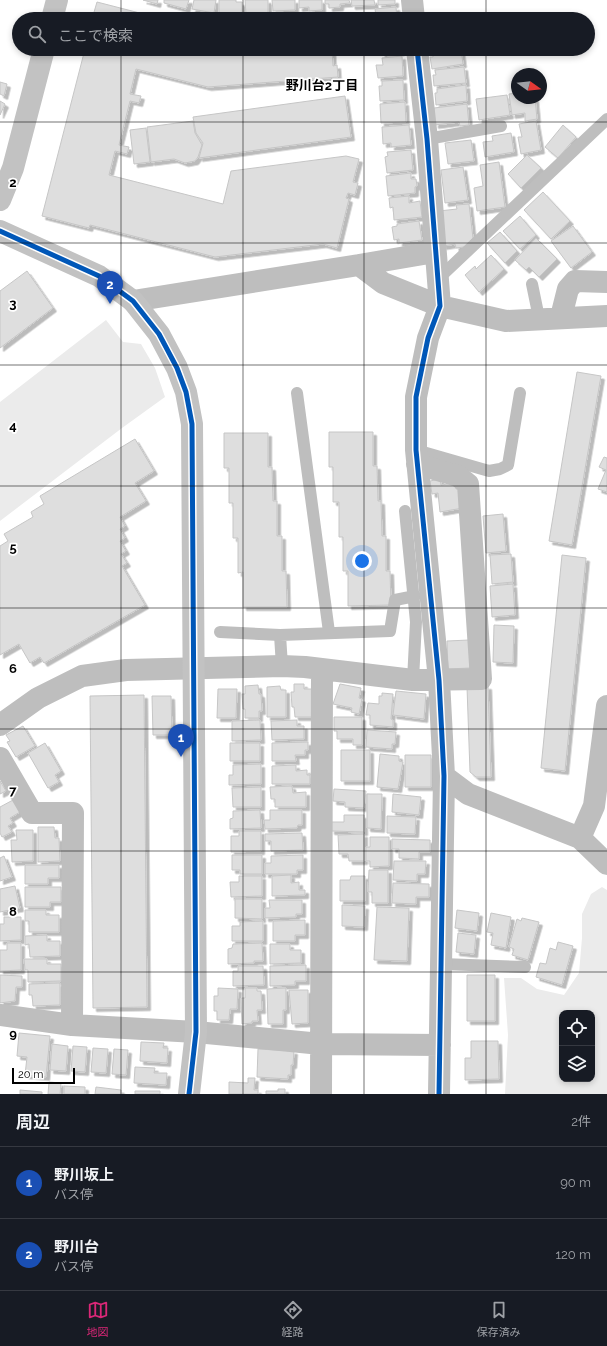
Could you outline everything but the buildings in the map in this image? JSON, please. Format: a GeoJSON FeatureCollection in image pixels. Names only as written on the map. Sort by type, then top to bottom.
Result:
{"type":"FeatureCollection","features":[{"type":"Feature","properties":{"kind":"street"},"geometry":{"type":"LineString","coordinates":[[54,12],[57,0]]}},
{"type":"Feature","properties":{"kind":"street"},"geometry":{"type":"LineString","coordinates":[[412,0],[413,12]]}},
{"type":"Feature","properties":{"kind":"street"},"geometry":{"type":"LineString","coordinates":[[0,200],[13,168],[42,56]]}},
{"type":"Feature","properties":{"kind":"street"},"geometry":{"type":"LineString","coordinates":[[418,56],[427,139],[440,306],[428,338],[416,397],[417,457],[439,680],[444,776],[439,1094]]}},
{"type":"Feature","properties":{"kind":"street"},"geometry":{"type":"LineString","coordinates":[[0,231],[99,276],[133,301],[158,334],[177,368],[186,392],[192,424],[192,668],[196,1032],[189,1094]]}},
{"type":"Feature","properties":{"kind":"street"},"geometry":{"type":"LineString","coordinates":[[133,301],[435,252]]}},
{"type":"Feature","properties":{"kind":"street"},"geometry":{"type":"LineString","coordinates":[[359,265],[383,283],[440,306],[506,321],[538,318],[607,316]]}},
{"type":"Feature","properties":{"kind":"street"},"geometry":{"type":"LineString","coordinates":[[561,317],[566,294],[575,281],[607,282]]}},
{"type":"Feature","properties":{"kind":"street"},"geometry":{"type":"LineString","coordinates":[[0,725],[38,698],[82,676],[126,670],[282,666],[306,667],[413,680],[481,679],[468,484],[458,476],[417,457]]}},
{"type":"Feature","properties":{"kind":"street"},"geometry":{"type":"LineString","coordinates":[[321,1094],[322,670]]}},
{"type":"Feature","properties":{"kind":"street"},"geometry":{"type":"LineString","coordinates":[[580,838],[594,806],[607,706]]}},
{"type":"Feature","properties":{"kind":"street"},"geometry":{"type":"LineString","coordinates":[[0,758],[32,813],[73,814],[72,1025]]}},
{"type":"Feature","properties":{"kind":"street"},"geometry":{"type":"LineString","coordinates":[[444,776],[468,794],[580,838],[607,864]]}},
{"type":"Feature","properties":{"kind":"street"},"geometry":{"type":"LineString","coordinates":[[0,1015],[72,1025],[196,1032],[321,1044],[440,1045]]}},
{"type":"Feature","properties":{"kind":"lane"},"geometry":{"type":"LineString","coordinates":[[438,279],[607,119]]}},
{"type":"Feature","properties":{"kind":"lane"},"geometry":{"type":"LineString","coordinates":[[427,139],[501,126]]}},
{"type":"Feature","properties":{"kind":"lane"},"geometry":{"type":"LineString","coordinates":[[532,284],[538,318]]}},
{"type":"Feature","properties":{"kind":"lane"},"geometry":{"type":"LineString","coordinates":[[297,393],[330,632]]}},
{"type":"Feature","properties":{"kind":"lane"},"geometry":{"type":"LineString","coordinates":[[417,457],[489,471],[500,469],[508,465],[520,393]]}},
{"type":"Feature","properties":{"kind":"lane"},"geometry":{"type":"LineString","coordinates":[[406,511],[415,596],[416,622],[413,680]]}},
{"type":"Feature","properties":{"kind":"lane"},"geometry":{"type":"LineString","coordinates":[[220,632],[280,635],[390,631],[395,600],[415,596]]}},
{"type":"Feature","properties":{"kind":"lane"},"geometry":{"type":"LineString","coordinates":[[280,635],[282,666]]}},
{"type":"Feature","properties":{"kind":"lane"},"geometry":{"type":"LineString","coordinates":[[442,964],[525,967]]}},
{"type":"Feature","properties":{"kind":"shaded area"},"geometry":{"type":"Polygon","coordinates":[[[106,320],[123,342],[141,344],[155,368],[165,397],[0,521],[0,402],[106,320]]]}},
{"type":"Feature","properties":{"kind":"shaded area"},"geometry":{"type":"Polygon","coordinates":[[[602,887],[607,890],[607,1094],[505,1094],[508,1035],[504,978],[521,978],[537,989],[564,995],[579,973],[582,938],[582,914],[591,894],[602,887]]]}},
{"type":"Feature","properties":{"kind":"cycle path"},"geometry":{"type":"LineString","coordinates":[[418,56],[427,139],[440,306],[428,338],[416,397],[416,450],[439,680],[444,776],[439,1094]]}},
{"type":"Feature","properties":{"kind":"cycle path"},"geometry":{"type":"LineString","coordinates":[[0,231],[99,276],[133,301],[159,334],[177,368],[186,392],[192,424],[196,1032],[189,1094]]}},
{"type":"Feature","properties":{"kind":"place","name":"野川台"},"geometry":{"type":"Point","coordinates":[110,304]}},
{"type":"Feature","properties":{"kind":"place","name":"野川坂上"},"geometry":{"type":"Point","coordinates":[181,757]}},
{"type":"Feature","properties":{"kind":"district","name":"野川台2丁目"},"geometry":{"type":"Point","coordinates":[322,85]}}]}
